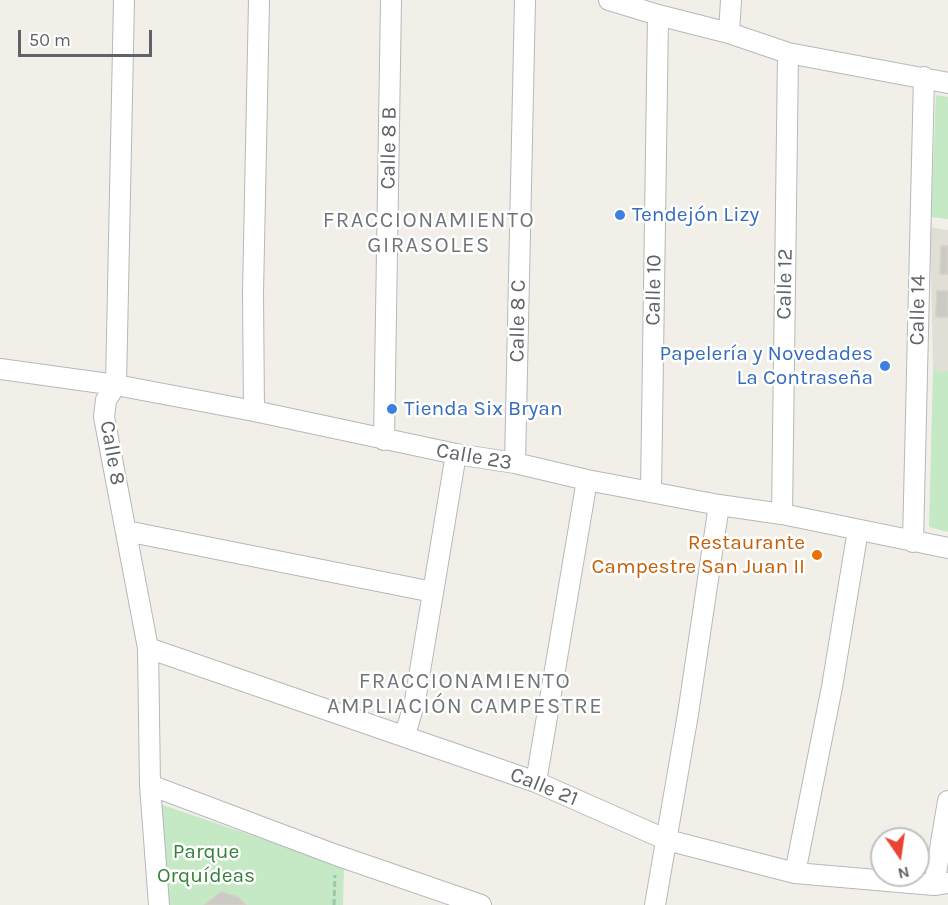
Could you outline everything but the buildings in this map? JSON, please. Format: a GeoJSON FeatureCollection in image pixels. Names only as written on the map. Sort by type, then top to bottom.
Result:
{"type":"FeatureCollection","features":[{"type":"Feature","properties":{"kind":"street","name":"Calle 8"},"geometry":{"type":"LineString","coordinates":[[124,0],[116,385],[106,400],[104,417],[148,648],[150,786],[159,905]]}},
{"type":"Feature","properties":{"kind":"street"},"geometry":{"type":"LineString","coordinates":[[254,411],[253,293],[259,0]]}},
{"type":"Feature","properties":{"kind":"street","name":"Calle 8 B"},"geometry":{"type":"LineString","coordinates":[[384,440],[391,0]]}},
{"type":"Feature","properties":{"kind":"street","name":"Calle 8 C"},"geometry":{"type":"LineString","coordinates":[[514,463],[525,0]]}},
{"type":"Feature","properties":{"kind":"street"},"geometry":{"type":"LineString","coordinates":[[609,0],[729,33],[788,53],[924,77],[948,84]]}},
{"type":"Feature","properties":{"kind":"street"},"geometry":{"type":"LineString","coordinates":[[729,33],[731,0]]}},
{"type":"Feature","properties":{"kind":"street","name":"Calle 10"},"geometry":{"type":"LineString","coordinates":[[651,492],[658,15]]}},
{"type":"Feature","properties":{"kind":"street","name":"Calle 12"},"geometry":{"type":"LineString","coordinates":[[782,514],[788,53]]}},
{"type":"Feature","properties":{"kind":"street","name":"Calle 14"},"geometry":{"type":"LineString","coordinates":[[913,542],[924,77]]}},
{"type":"Feature","properties":{"kind":"street","name":"Calle 23"},"geometry":{"type":"LineString","coordinates":[[0,369],[116,385],[254,411],[384,440],[514,463],[586,480],[719,505],[782,514],[948,548]]}},
{"type":"Feature","properties":{"kind":"street"},"geometry":{"type":"LineString","coordinates":[[405,735],[415,701],[456,454]]}},
{"type":"Feature","properties":{"kind":"street"},"geometry":{"type":"LineString","coordinates":[[536,782],[586,480]]}},
{"type":"Feature","properties":{"kind":"street"},"geometry":{"type":"LineString","coordinates":[[655,905],[719,505]]}},
{"type":"Feature","properties":{"kind":"street"},"geometry":{"type":"LineString","coordinates":[[795,873],[832,687],[858,530]]}},
{"type":"Feature","properties":{"kind":"street"},"geometry":{"type":"LineString","coordinates":[[126,531],[433,592]]}},
{"type":"Feature","properties":{"kind":"street","name":"Calle 21"},"geometry":{"type":"LineString","coordinates":[[148,648],[536,782],[667,840],[795,873],[941,884]]}},
{"type":"Feature","properties":{"kind":"street"},"geometry":{"type":"LineString","coordinates":[[150,786],[336,855],[481,905]]}},
{"type":"Feature","properties":{"kind":"street"},"geometry":{"type":"LineString","coordinates":[[941,884],[948,801]]}},
{"type":"Feature","properties":{"kind":"path"},"geometry":{"type":"LineString","coordinates":[[334,905],[336,855]]}},
{"type":"Feature","properties":{"kind":"shaded area"},"geometry":{"type":"Polygon","coordinates":[[[930,227],[948,230],[948,371],[933,370],[930,227]]]}},
{"type":"Feature","properties":{"kind":"green space"},"geometry":{"type":"Polygon","coordinates":[[[936,95],[948,97],[948,219],[931,217],[936,95]]]}},
{"type":"Feature","properties":{"kind":"green space"},"geometry":{"type":"Polygon","coordinates":[[[933,370],[948,371],[948,532],[929,527],[933,370]]]}},
{"type":"Feature","properties":{"kind":"green space","name":"Parque Orquídeas"},"geometry":{"type":"Polygon","coordinates":[[[157,803],[344,867],[343,905],[167,905],[157,803]]]}},
{"type":"Feature","properties":{"kind":"place","name":"Tendejón Lizy"},"geometry":{"type":"Point","coordinates":[620,215]}},
{"type":"Feature","properties":{"kind":"place","name":"Papelería y Novedades La Contraseña"},"geometry":{"type":"Point","coordinates":[885,366]}},
{"type":"Feature","properties":{"kind":"place","name":"Tienda Six Bryan"},"geometry":{"type":"Point","coordinates":[392,409]}},
{"type":"Feature","properties":{"kind":"place","name":"Restaurante Campestre San Juan II"},"geometry":{"type":"Point","coordinates":[817,555]}},
{"type":"Feature","properties":{"kind":"district","name":"FRACCIONAMIENTO GIRASOLES"},"geometry":{"type":"Point","coordinates":[429,234]}},
{"type":"Feature","properties":{"kind":"district","name":"FRACCIONAMIENTO AMPLIACIÓN CAMPESTRE"},"geometry":{"type":"Point","coordinates":[465,694]}}]}
